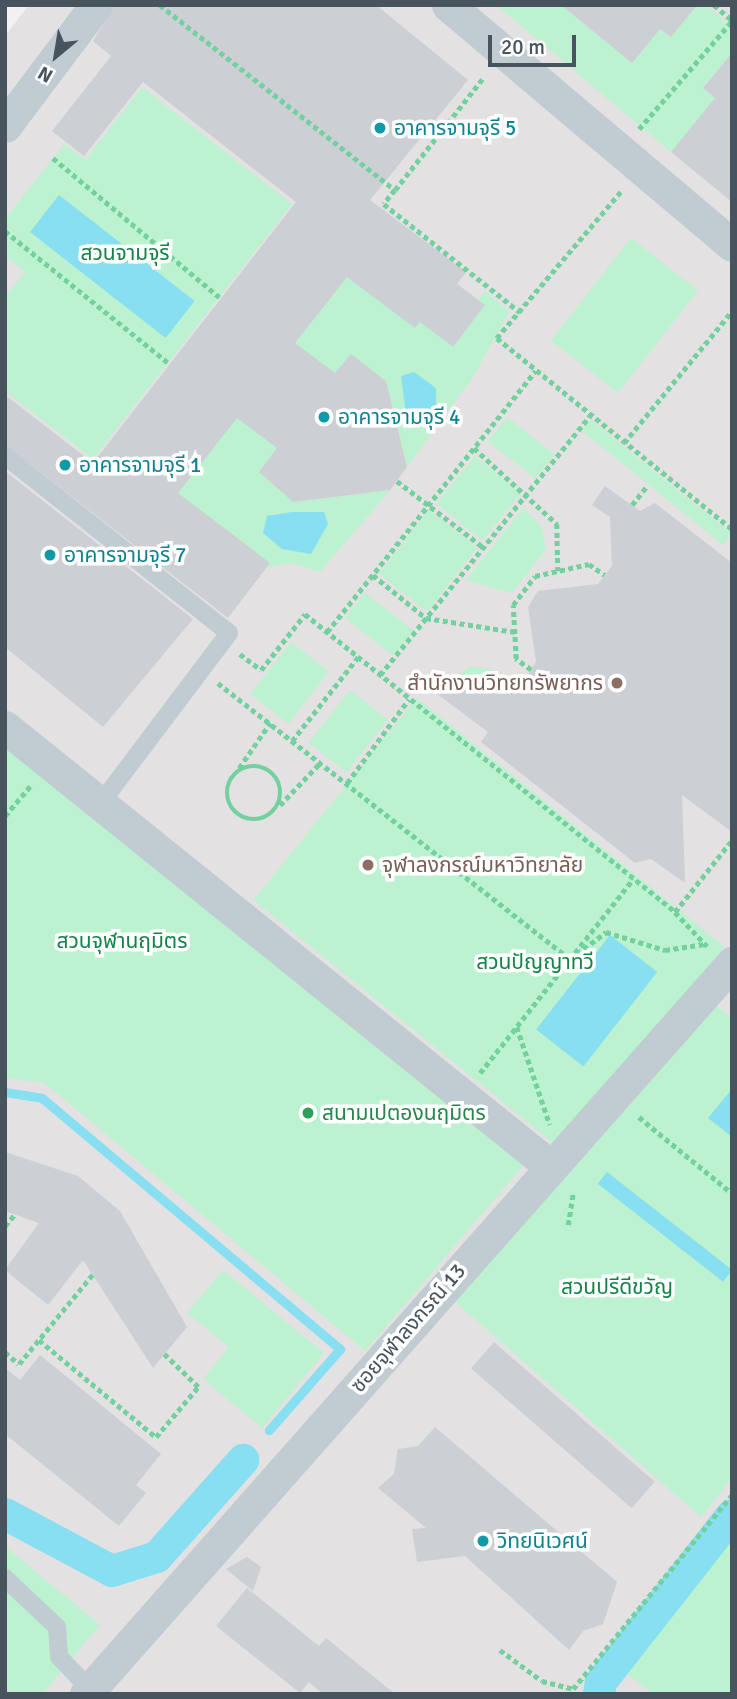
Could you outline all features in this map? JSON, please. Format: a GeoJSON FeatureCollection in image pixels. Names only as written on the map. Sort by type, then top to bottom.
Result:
{"type":"FeatureCollection","features":[{"type":"Feature","properties":{"kind":"street"},"geometry":{"type":"LineString","coordinates":[[5,127],[96,5]]}},
{"type":"Feature","properties":{"kind":"street"},"geometry":{"type":"LineString","coordinates":[[447,5],[732,244]]}},
{"type":"Feature","properties":{"kind":"street"},"geometry":{"type":"LineString","coordinates":[[5,727],[463,1095],[556,1158]]}},
{"type":"Feature","properties":{"kind":"street","name":"ซอยจุฬาลงกรณ์ 13"},"geometry":{"type":"LineString","coordinates":[[88,1691],[556,1158],[723,974]]}},
{"type":"Feature","properties":{"kind":"lane"},"geometry":{"type":"LineString","coordinates":[[5,456],[225,628],[227,644],[102,803]]}},
{"type":"Feature","properties":{"kind":"lane"},"geometry":{"type":"LineString","coordinates":[[5,1578],[57,1627],[59,1657],[88,1691]]}},
{"type":"Feature","properties":{"kind":"path"},"geometry":{"type":"LineString","coordinates":[[159,5],[395,190]]}},
{"type":"Feature","properties":{"kind":"path"},"geometry":{"type":"LineString","coordinates":[[620,151],[732,21],[714,5]]}},
{"type":"Feature","properties":{"kind":"path"},"geometry":{"type":"LineString","coordinates":[[488,72],[384,204],[520,312]]}},
{"type":"Feature","properties":{"kind":"path"},"geometry":{"type":"LineString","coordinates":[[53,158],[219,298]]}},
{"type":"Feature","properties":{"kind":"path"},"geometry":{"type":"LineString","coordinates":[[626,186],[497,338],[732,529]]}},
{"type":"Feature","properties":{"kind":"path"},"geometry":{"type":"LineString","coordinates":[[5,231],[170,364]]}},
{"type":"Feature","properties":{"kind":"path"},"geometry":{"type":"LineString","coordinates":[[624,443],[732,311]]}},
{"type":"Feature","properties":{"kind":"path"},"geometry":{"type":"LineString","coordinates":[[327,632],[535,370]]}},
{"type":"Feature","properties":{"kind":"path"},"geometry":{"type":"LineString","coordinates":[[380,675],[590,415]]}},
{"type":"Feature","properties":{"kind":"path"},"geometry":{"type":"LineString","coordinates":[[473,448],[527,494],[557,524],[558,571]]}},
{"type":"Feature","properties":{"kind":"path"},"geometry":{"type":"LineString","coordinates":[[397,481],[483,547]]}},
{"type":"Feature","properties":{"kind":"path"},"geometry":{"type":"LineString","coordinates":[[632,505],[646,487]]}},
{"type":"Feature","properties":{"kind":"path"},"geometry":{"type":"LineString","coordinates":[[531,670],[516,659],[513,605],[536,576],[589,564],[605,575]]}},
{"type":"Feature","properties":{"kind":"path"},"geometry":{"type":"LineString","coordinates":[[373,575],[426,618],[515,632]]}},
{"type":"Feature","properties":{"kind":"path"},"geometry":{"type":"LineString","coordinates":[[227,644],[261,670],[305,614],[675,912],[705,943],[723,974]]}},
{"type":"Feature","properties":{"kind":"path"},"geometry":{"type":"LineString","coordinates":[[292,741],[358,657]]}},
{"type":"Feature","properties":{"kind":"path"},"geometry":{"type":"LineString","coordinates":[[204,672],[570,959]]}},
{"type":"Feature","properties":{"kind":"path"},"geometry":{"type":"LineString","coordinates":[[347,783],[409,699]]}},
{"type":"Feature","properties":{"kind":"path"},"geometry":{"type":"LineString","coordinates":[[270,723],[237,771],[226,796],[234,812],[260,820],[276,810],[320,763]]}},
{"type":"Feature","properties":{"kind":"path"},"geometry":{"type":"LineString","coordinates":[[237,771],[262,767],[276,777],[282,793],[276,810]]}},
{"type":"Feature","properties":{"kind":"path"},"geometry":{"type":"LineString","coordinates":[[675,912],[732,840]]}},
{"type":"Feature","properties":{"kind":"path"},"geometry":{"type":"LineString","coordinates":[[463,1095],[633,878]]}},
{"type":"Feature","properties":{"kind":"path"},"geometry":{"type":"LineString","coordinates":[[570,959],[606,932],[665,950],[705,943]]}},
{"type":"Feature","properties":{"kind":"path"},"geometry":{"type":"LineString","coordinates":[[517,1026],[556,1158]]}},
{"type":"Feature","properties":{"kind":"path"},"geometry":{"type":"LineString","coordinates":[[639,1117],[732,1193]]}},
{"type":"Feature","properties":{"kind":"path"},"geometry":{"type":"LineString","coordinates":[[5,1226],[15,1214]]}},
{"type":"Feature","properties":{"kind":"path"},"geometry":{"type":"LineString","coordinates":[[5,1352],[19,1364],[93,1274]]}},
{"type":"Feature","properties":{"kind":"path"},"geometry":{"type":"LineString","coordinates":[[39,1340],[156,1437],[198,1387],[164,1354]]}},
{"type":"Feature","properties":{"kind":"path"},"geometry":{"type":"LineString","coordinates":[[499,1650],[542,1681],[573,1689],[732,1495]]}},
{"type":"Feature","properties":{"kind":"shaded area","name":"จุฬาลงกรณ์มหาวิทยาลัย"},"geometry":{"type":"Polygon","coordinates":[[[29,5],[732,5],[732,1694],[5,1694],[5,36],[29,5]]]}},
{"type":"Feature","properties":{"kind":"green space"},"geometry":{"type":"Polygon","coordinates":[[[496,5],[561,5],[632,63],[660,29],[671,37],[691,5],[706,5],[732,28],[732,53],[703,87],[715,98],[671,152],[496,5]]]}},
{"type":"Feature","properties":{"kind":"green space","name":"สวนจามจุรี"},"geometry":{"type":"Polygon","coordinates":[[[142,87],[292,204],[93,459],[5,391],[5,297],[25,272],[5,256],[5,219],[64,144],[85,160],[142,87]]]}},
{"type":"Feature","properties":{"kind":"green space"},"geometry":{"type":"Polygon","coordinates":[[[631,238],[698,290],[618,393],[551,340],[631,238]]]}},
{"type":"Feature","properties":{"kind":"green space"},"geometry":{"type":"Polygon","coordinates":[[[354,267],[453,333],[485,291],[509,312],[473,377],[407,467],[386,381],[351,354],[335,373],[295,343],[354,267]]]}},
{"type":"Feature","properties":{"kind":"green space"},"geometry":{"type":"Polygon","coordinates":[[[234,412],[277,448],[259,472],[293,502],[390,490],[320,572],[292,563],[269,567],[168,492],[234,412]]]}},
{"type":"Feature","properties":{"kind":"green space"},"geometry":{"type":"Polygon","coordinates":[[[507,417],[554,454],[535,478],[488,441],[507,417]]]}},
{"type":"Feature","properties":{"kind":"green space"},"geometry":{"type":"Polygon","coordinates":[[[591,420],[732,534],[723,545],[582,431],[591,420]]]}},
{"type":"Feature","properties":{"kind":"green space"},"geometry":{"type":"Polygon","coordinates":[[[475,456],[521,493],[482,541],[437,503],[475,456]]]}},
{"type":"Feature","properties":{"kind":"green space"},"geometry":{"type":"Polygon","coordinates":[[[523,508],[541,526],[546,549],[512,593],[466,580],[523,508]]]}},
{"type":"Feature","properties":{"kind":"green space"},"geometry":{"type":"Polygon","coordinates":[[[429,510],[477,548],[427,611],[379,574],[429,510]]]}},
{"type":"Feature","properties":{"kind":"green space"},"geometry":{"type":"Polygon","coordinates":[[[365,593],[413,631],[393,656],[345,618],[365,593]]]}},
{"type":"Feature","properties":{"kind":"green space"},"geometry":{"type":"Polygon","coordinates":[[[291,642],[329,672],[288,724],[250,694],[291,642]]]}},
{"type":"Feature","properties":{"kind":"green space"},"geometry":{"type":"Polygon","coordinates":[[[468,667],[491,668],[480,686],[445,691],[468,667]]]}},
{"type":"Feature","properties":{"kind":"green space"},"geometry":{"type":"Polygon","coordinates":[[[350,690],[388,720],[347,772],[309,743],[350,690]]]}},
{"type":"Feature","properties":{"kind":"green space","name":"สวนปัญญาทวี"},"geometry":{"type":"Polygon","coordinates":[[[417,698],[724,947],[560,1149],[253,900],[417,698]]]}},
{"type":"Feature","properties":{"kind":"green space","name":"สวนจุฬานฤมิตร"},"geometry":{"type":"Polygon","coordinates":[[[5,741],[526,1162],[365,1351],[45,1083],[5,1078],[5,741]]]}},
{"type":"Feature","properties":{"kind":"green space","name":"สวนปรีดีขวัญ"},"geometry":{"type":"Polygon","coordinates":[[[713,1003],[732,1018],[732,1478],[701,1517],[451,1298],[713,1003]]]}},
{"type":"Feature","properties":{"kind":"green space"},"geometry":{"type":"Polygon","coordinates":[[[223,1270],[324,1353],[262,1428],[203,1379],[229,1347],[187,1313],[223,1270]]]}},
{"type":"Feature","properties":{"kind":"green space"},"geometry":{"type":"Polygon","coordinates":[[[732,1532],[732,1694],[653,1694],[622,1670],[732,1532]]]}},
{"type":"Feature","properties":{"kind":"green space"},"geometry":{"type":"Polygon","coordinates":[[[5,1546],[100,1625],[42,1694],[5,1694],[5,1546]]]}},
{"type":"Feature","properties":{"kind":"water"},"geometry":{"type":"Polygon","coordinates":[[[59,195],[195,301],[166,338],[30,232],[59,195]]]}},
{"type":"Feature","properties":{"kind":"water"},"geometry":{"type":"Polygon","coordinates":[[[414,372],[436,388],[436,422],[428,428],[407,423],[401,376],[414,372]]]}},
{"type":"Feature","properties":{"kind":"water"},"geometry":{"type":"Polygon","coordinates":[[[292,512],[324,512],[328,524],[311,554],[282,549],[263,533],[267,516],[292,512]]]}},
{"type":"Feature","properties":{"kind":"water"},"geometry":{"type":"Polygon","coordinates":[[[610,935],[657,972],[583,1067],[536,1030],[610,935]]]}},
{"type":"Feature","properties":{"kind":"water"},"geometry":{"type":"Polygon","coordinates":[[[732,1089],[732,1137],[708,1118],[732,1089]]]}},
{"type":"Feature","properties":{"kind":"water"},"geometry":{"type":"Polygon","coordinates":[[[607,1172],[732,1270],[723,1282],[598,1184],[607,1172]]]}},
{"type":"Feature","properties":{"kind":"building"},"geometry":{"type":"Polygon","coordinates":[[[115,5],[376,5],[468,80],[370,200],[466,272],[457,284],[485,305],[453,347],[420,322],[415,328],[347,277],[295,343],[335,373],[351,354],[386,381],[407,467],[390,490],[293,502],[259,472],[277,448],[237,418],[178,493],[270,563],[228,618],[5,445],[5,395],[93,463],[296,202],[143,82],[84,156],[52,131],[111,56],[93,41],[115,5]]]}},
{"type":"Feature","properties":{"kind":"building"},"geometry":{"type":"Polygon","coordinates":[[[561,5],[697,5],[671,37],[660,29],[632,63],[561,5]]]}},
{"type":"Feature","properties":{"kind":"building"},"geometry":{"type":"Polygon","coordinates":[[[732,53],[732,202],[671,152],[715,98],[703,88],[732,53]]]}},
{"type":"Feature","properties":{"kind":"building","name":"อาคารจามจุรี 7"},"geometry":{"type":"Polygon","coordinates":[[[5,471],[193,619],[103,727],[5,647],[5,471]]]}},
{"type":"Feature","properties":{"kind":"building","name":"สำนักงานวิทยทรัพยากร"},"geometry":{"type":"Polygon","coordinates":[[[605,486],[640,511],[655,503],[732,563],[732,832],[682,795],[685,883],[651,859],[635,863],[481,742],[488,732],[436,693],[525,680],[536,662],[528,607],[538,591],[598,584],[612,566],[610,517],[592,505],[605,486]]]}},
{"type":"Feature","properties":{"kind":"building"},"geometry":{"type":"Polygon","coordinates":[[[5,1152],[78,1176],[120,1211],[187,1327],[153,1368],[83,1260],[48,1305],[5,1270],[39,1223],[5,1211],[5,1152]]]}},
{"type":"Feature","properties":{"kind":"building"},"geometry":{"type":"Polygon","coordinates":[[[494,1342],[655,1482],[632,1508],[471,1368],[494,1342]]]}},
{"type":"Feature","properties":{"kind":"building"},"geometry":{"type":"Polygon","coordinates":[[[40,1355],[161,1454],[136,1485],[146,1493],[119,1526],[5,1434],[5,1368],[20,1380],[40,1355]]]}},
{"type":"Feature","properties":{"kind":"building","name":"วิทยนิเวศน์"},"geometry":{"type":"Polygon","coordinates":[[[435,1427],[617,1582],[603,1624],[583,1631],[569,1650],[465,1556],[417,1562],[412,1529],[426,1528],[378,1488],[394,1474],[398,1449],[418,1446],[435,1427]]]}},
{"type":"Feature","properties":{"kind":"building"},"geometry":{"type":"Polygon","coordinates":[[[247,1557],[261,1567],[253,1591],[226,1569],[247,1557]]]}},
{"type":"Feature","properties":{"kind":"building"},"geometry":{"type":"Polygon","coordinates":[[[247,1588],[319,1646],[326,1638],[395,1694],[323,1694],[309,1682],[300,1693],[216,1626],[247,1588]]]}},
{"type":"Feature","properties":{"kind":"waterway"},"geometry":{"type":"LineString","coordinates":[[5,1092],[42,1098],[340,1349],[269,1430]]}},
{"type":"Feature","properties":{"kind":"waterway"},"geometry":{"type":"LineString","coordinates":[[5,1514],[112,1571],[157,1557],[243,1460]]}},
{"type":"Feature","properties":{"kind":"waterway"},"geometry":{"type":"LineString","coordinates":[[599,1694],[601,1682],[732,1515]]}},
{"type":"Feature","properties":{"kind":"place","name":"อาคารจามจุรี 5"},"geometry":{"type":"Point","coordinates":[380,128]}},
{"type":"Feature","properties":{"kind":"place","name":"อาคารจามจุรี 4"},"geometry":{"type":"Point","coordinates":[324,417]}},
{"type":"Feature","properties":{"kind":"place","name":"อาคารจามจุรี 1"},"geometry":{"type":"Point","coordinates":[65,465]}},
{"type":"Feature","properties":{"kind":"place","name":"อาคารจามจุรี 7"},"geometry":{"type":"Point","coordinates":[50,555]}},
{"type":"Feature","properties":{"kind":"place","name":"สำนักงานวิทยทรัพยากร"},"geometry":{"type":"Point","coordinates":[617,683]}},
{"type":"Feature","properties":{"kind":"place","name":"จุฬาลงกรณ์มหาวิทยาลัย"},"geometry":{"type":"Point","coordinates":[368,865]}},
{"type":"Feature","properties":{"kind":"place","name":"สนามเปตองนฤมิตร"},"geometry":{"type":"Point","coordinates":[308,1113]}},
{"type":"Feature","properties":{"kind":"place","name":"วิทยนิเวศน์"},"geometry":{"type":"Point","coordinates":[483,1541]}}]}
